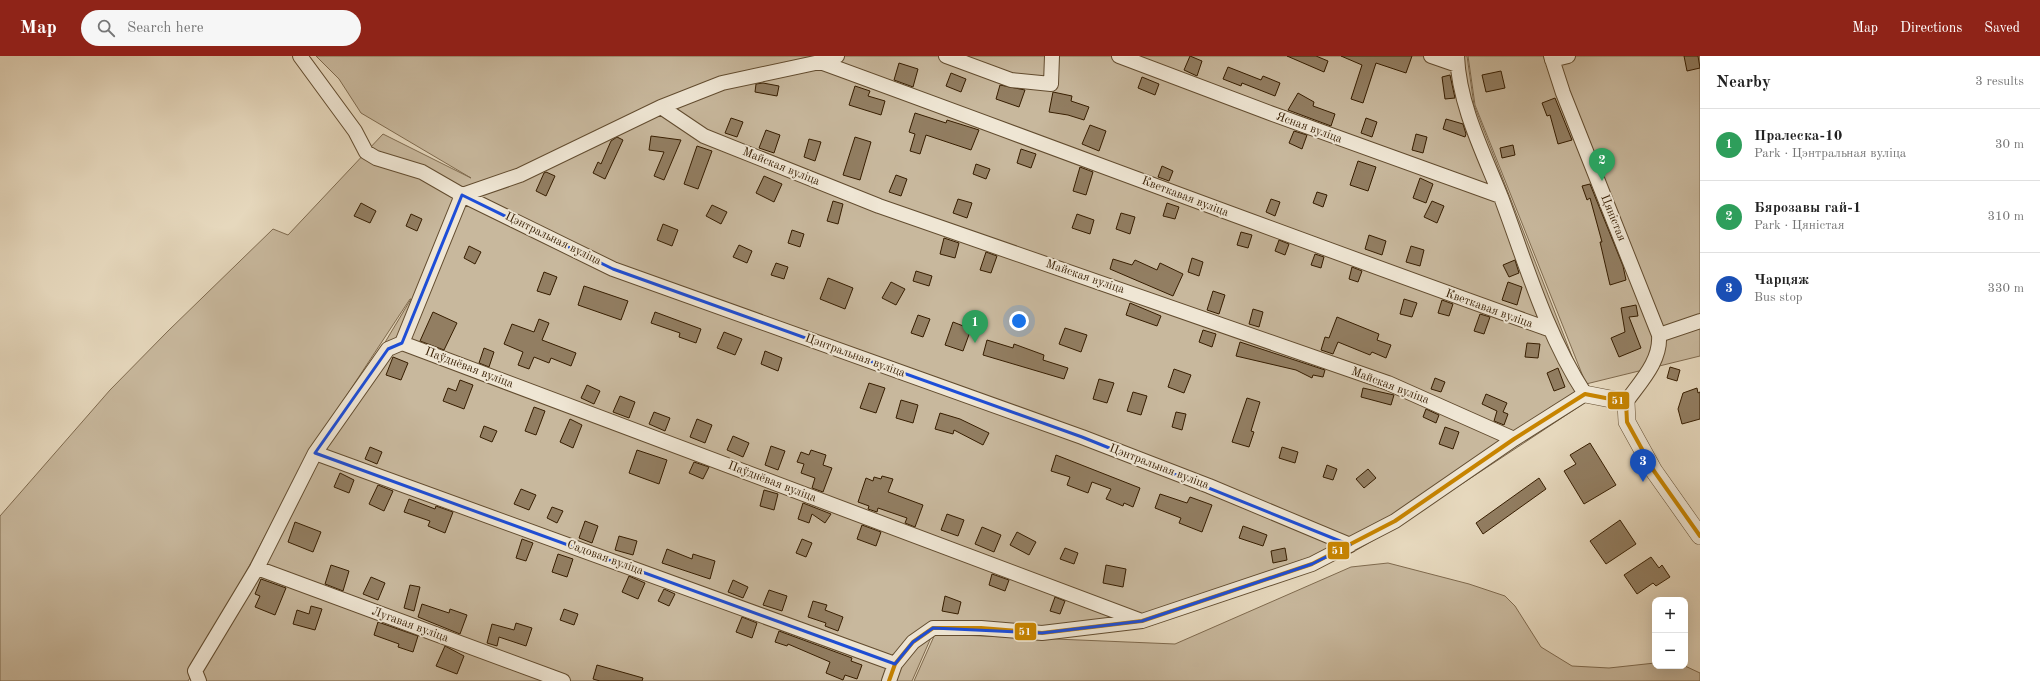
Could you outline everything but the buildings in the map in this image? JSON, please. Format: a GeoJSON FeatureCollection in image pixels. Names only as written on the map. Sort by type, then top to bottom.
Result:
{"type":"FeatureCollection","features":[{"type":"Feature","properties":{"kind":"street","name":"Цэнтральная вуліца"},"geometry":{"type":"LineString","coordinates":[[300,56],[355,131],[366,152],[376,158],[422,172],[462,195],[613,268],[1082,437],[1209,486],[1350,545]]}},
{"type":"Feature","properties":{"kind":"street"},"geometry":{"type":"LineString","coordinates":[[197,676],[257,568],[315,453],[388,349],[402,343],[462,195],[520,175],[661,107],[722,83],[820,62],[837,56]]}},
{"type":"Feature","properties":{"kind":"street"},"geometry":{"type":"LineString","coordinates":[[946,56],[1011,80],[1051,84],[1052,56]]}},
{"type":"Feature","properties":{"kind":"street","name":"Ясная вуліца"},"geometry":{"type":"LineString","coordinates":[[1119,56],[1270,113],[1500,196]]}},
{"type":"Feature","properties":{"kind":"street"},"geometry":{"type":"LineString","coordinates":[[1431,56],[1457,61],[1466,107],[1551,330],[1572,374],[1585,394]]}},
{"type":"Feature","properties":{"kind":"street"},"geometry":{"type":"LineString","coordinates":[[1552,58],[1568,56]]}},
{"type":"Feature","properties":{"kind":"street","name":"Цяністая"},"geometry":{"type":"LineString","coordinates":[[1552,58],[1563,93],[1659,335]]}},
{"type":"Feature","properties":{"kind":"street","name":"Кветкавая вуліца"},"geometry":{"type":"LineString","coordinates":[[820,62],[1322,249],[1551,330]]}},
{"type":"Feature","properties":{"kind":"street","name":"Майская вуліца"},"geometry":{"type":"LineString","coordinates":[[661,107],[704,136],[879,206],[1388,383],[1514,439]]}},
{"type":"Feature","properties":{"kind":"street"},"geometry":{"type":"LineString","coordinates":[[1700,321],[1659,335],[1660,345],[1657,355],[1626,402],[1627,422],[1654,471],[1700,536]]}},
{"type":"Feature","properties":{"kind":"street","name":"Паўднёвая вуліца"},"geometry":{"type":"LineString","coordinates":[[402,343],[1142,621]]}},
{"type":"Feature","properties":{"kind":"street"},"geometry":{"type":"LineString","coordinates":[[889,681],[895,664],[913,642],[933,628],[981,628],[1042,633],[1142,621],[1312,564],[1395,521],[1514,439],[1585,394],[1626,402]]}},
{"type":"Feature","properties":{"kind":"street","name":"Садовая вуліца"},"geometry":{"type":"LineString","coordinates":[[315,453],[895,664]]}},
{"type":"Feature","properties":{"kind":"street","name":"Лугавая вуліца"},"geometry":{"type":"LineString","coordinates":[[257,568],[563,681]]}},
{"type":"Feature","properties":{"kind":"highlighted area"},"geometry":{"type":"Polygon","coordinates":[[[462,195],[613,269],[1082,437],[1350,545],[1312,564],[1142,621],[1042,633],[933,628],[913,642],[895,664],[315,453],[388,349],[402,343],[462,195]]]}},
{"type":"Feature","properties":{"kind":"shaded area"},"geometry":{"type":"Polygon","coordinates":[[[316,56],[1467,56],[1474,105],[1589,400],[1398,526],[1348,555],[1147,626],[933,633],[912,681],[194,681],[191,676],[188,681],[0,681],[0,516],[110,390],[168,331],[273,229],[288,235],[383,134],[471,178],[361,113],[339,79],[316,56]],[[411,299],[310,451],[237,589],[411,299]]]}},
{"type":"Feature","properties":{"kind":"shaded area"},"geometry":{"type":"Polygon","coordinates":[[[1468,56],[1700,56],[1700,356],[1586,384],[1475,105],[1468,56]]]}},
{"type":"Feature","properties":{"kind":"shaded area"},"geometry":{"type":"Polygon","coordinates":[[[1388,563],[1469,584],[1505,596],[1515,606],[1541,647],[1572,666],[1609,668],[1652,663],[1652,669],[1688,669],[1688,667],[1700,673],[1700,681],[914,681],[935,634],[1175,644],[1351,567],[1388,563]]]}},
{"type":"Feature","properties":{"kind":"transit line","name":"51"},"geometry":{"type":"LineString","coordinates":[[889,681],[895,664],[913,642],[933,628],[981,628],[1042,633],[1142,621],[1312,564],[1395,521],[1514,439],[1585,394],[1626,402],[1627,422],[1654,471],[1700,536]]}},
{"type":"Feature","properties":{"kind":"place","name":"Бярозавы гай-1"},"geometry":{"type":"Point","coordinates":[1602,181]}},
{"type":"Feature","properties":{"kind":"place","name":"Пралеска-10"},"geometry":{"type":"Point","coordinates":[975,343]}},
{"type":"Feature","properties":{"kind":"place","name":"Чарцяж"},"geometry":{"type":"Point","coordinates":[1643,482]}}]}
